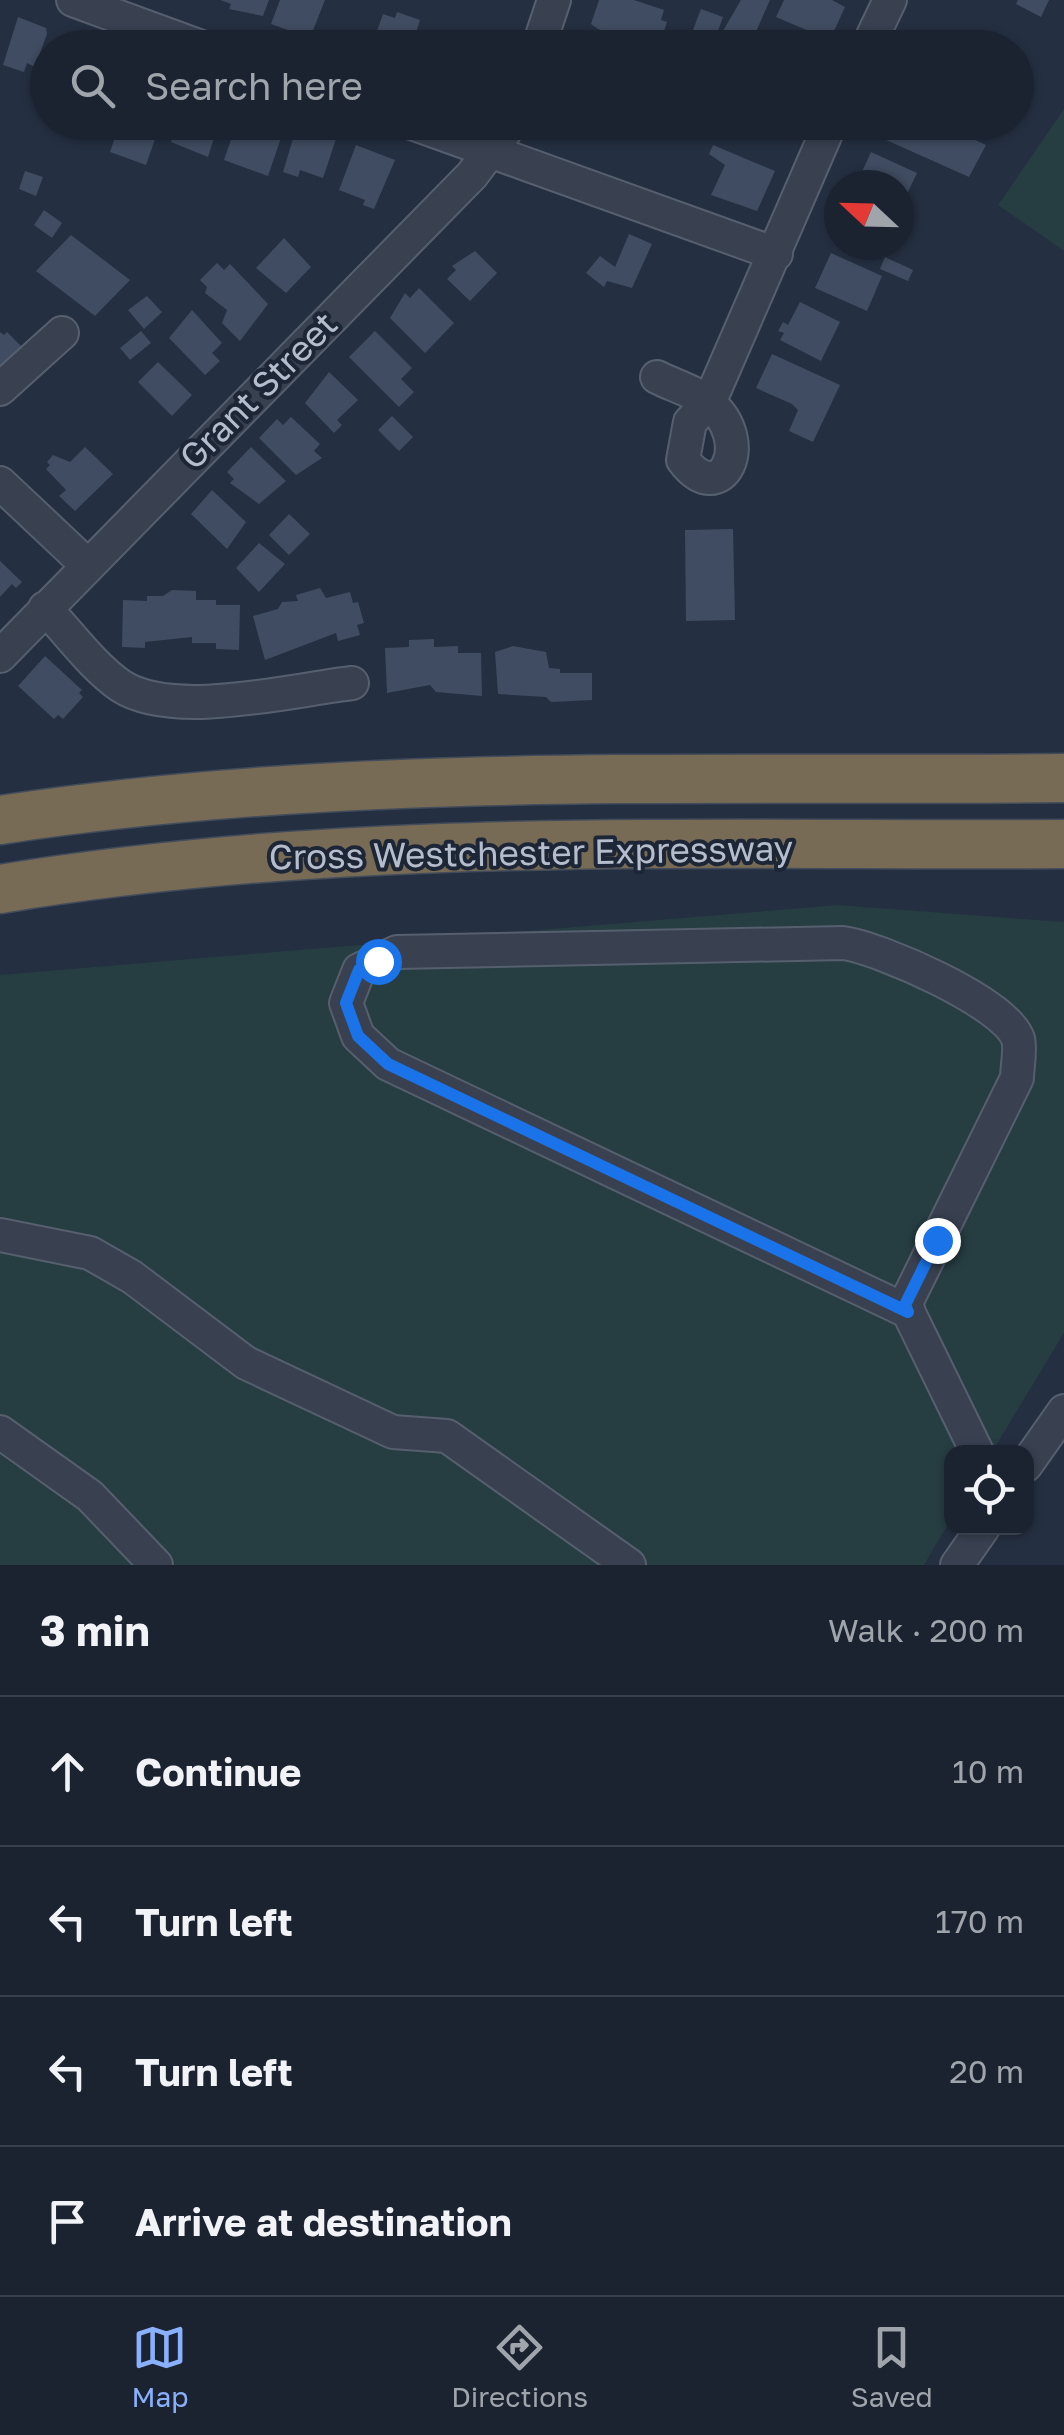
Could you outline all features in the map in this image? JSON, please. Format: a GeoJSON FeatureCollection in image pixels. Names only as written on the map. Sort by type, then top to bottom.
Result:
{"type":"FeatureCollection","features":[{"type":"Feature","properties":{"kind":"highway","name":"Cross Westchester Expressway"},"geometry":{"type":"LineString","coordinates":[[0,820],[182,796],[402,780],[1064,778]]}},
{"type":"Feature","properties":{"kind":"highway","name":"Cross Westchester Expressway"},"geometry":{"type":"LineString","coordinates":[[0,889],[203,863],[374,850],[1064,844]]}},
{"type":"Feature","properties":{"kind":"street"},"geometry":{"type":"LineString","coordinates":[[73,0],[155,30]]}},
{"type":"Feature","properties":{"kind":"street"},"geometry":{"type":"LineString","coordinates":[[544,30],[554,0]]}},
{"type":"Feature","properties":{"kind":"street"},"geometry":{"type":"LineString","coordinates":[[876,30],[890,0]]}},
{"type":"Feature","properties":{"kind":"street"},"geometry":{"type":"LineString","coordinates":[[457,140],[776,254]]}},
{"type":"Feature","properties":{"kind":"street","name":"Grant Street"},"geometry":{"type":"LineString","coordinates":[[0,656],[492,153],[500,140]]}},
{"type":"Feature","properties":{"kind":"street"},"geometry":{"type":"LineString","coordinates":[[657,377],[709,403],[824,140]]}},
{"type":"Feature","properties":{"kind":"street"},"geometry":{"type":"LineString","coordinates":[[0,389],[62,334]]}},
{"type":"Feature","properties":{"kind":"street"},"geometry":{"type":"LineString","coordinates":[[0,484],[86,564]]}},
{"type":"Feature","properties":{"kind":"street"},"geometry":{"type":"LineString","coordinates":[[45,608],[121,686],[153,699],[185,703],[352,684]]}},
{"type":"Feature","properties":{"kind":"street"},"geometry":{"type":"LineString","coordinates":[[908,1312],[388,1064],[358,1036],[346,1003],[359,970],[398,952],[843,943],[870,947],[997,1012],[1018,1039],[1017,1078],[905,1305],[974,1445]]}},
{"type":"Feature","properties":{"kind":"street"},"geometry":{"type":"LineString","coordinates":[[0,1235],[90,1253],[132,1277],[246,1362],[393,1432],[446,1436],[630,1565]]}},
{"type":"Feature","properties":{"kind":"street"},"geometry":{"type":"LineString","coordinates":[[1034,1454],[1064,1411]]}},
{"type":"Feature","properties":{"kind":"street"},"geometry":{"type":"LineString","coordinates":[[0,1432],[90,1496],[156,1565]]}},
{"type":"Feature","properties":{"kind":"street"},"geometry":{"type":"LineString","coordinates":[[956,1565],[978,1535]]}},
{"type":"Feature","properties":{"kind":"green space"},"geometry":{"type":"Polygon","coordinates":[[[1064,109],[1064,251],[998,205],[1064,109]]]}},
{"type":"Feature","properties":{"kind":"green space"},"geometry":{"type":"Polygon","coordinates":[[[838,905],[1064,922],[1064,1333],[996,1445],[944,1445],[944,1531],[924,1565],[0,1565],[0,975],[838,905]]]}},
{"type":"Feature","properties":{"kind":"building"},"geometry":{"type":"Polygon","coordinates":[[[220,0],[269,0],[263,16],[229,9],[231,4],[220,0]]]}},
{"type":"Feature","properties":{"kind":"building"},"geometry":{"type":"Polygon","coordinates":[[[280,0],[325,0],[313,30],[288,30],[271,24],[280,0]]]}},
{"type":"Feature","properties":{"kind":"building"},"geometry":{"type":"Polygon","coordinates":[[[599,0],[634,0],[664,10],[661,20],[667,22],[664,30],[601,30],[591,24],[599,0]]]}},
{"type":"Feature","properties":{"kind":"building"},"geometry":{"type":"Polygon","coordinates":[[[741,0],[770,0],[757,30],[724,30],[741,0]]]}},
{"type":"Feature","properties":{"kind":"building"},"geometry":{"type":"Polygon","coordinates":[[[784,0],[832,0],[845,7],[835,30],[807,30],[776,17],[784,0]]]}},
{"type":"Feature","properties":{"kind":"building"},"geometry":{"type":"Polygon","coordinates":[[[1018,0],[1049,0],[1041,17],[1016,4],[1018,0]]]}},
{"type":"Feature","properties":{"kind":"building"},"geometry":{"type":"Polygon","coordinates":[[[701,9],[723,17],[718,30],[693,30],[701,9]]]}},
{"type":"Feature","properties":{"kind":"building"},"geometry":{"type":"Polygon","coordinates":[[[397,12],[420,20],[417,30],[377,30],[383,14],[395,18],[397,12]]]}},
{"type":"Feature","properties":{"kind":"building"},"geometry":{"type":"Polygon","coordinates":[[[18,17],[46,28],[30,30],[30,64],[27,63],[24,72],[3,65],[18,17]]]}},
{"type":"Feature","properties":{"kind":"building"},"geometry":{"type":"Polygon","coordinates":[[[114,140],[155,140],[146,165],[110,152],[114,140]]]}},
{"type":"Feature","properties":{"kind":"building"},"geometry":{"type":"Polygon","coordinates":[[[172,140],[213,140],[208,157],[172,140]]]}},
{"type":"Feature","properties":{"kind":"building"},"geometry":{"type":"Polygon","coordinates":[[[231,140],[280,140],[268,176],[224,160],[231,140]]]}},
{"type":"Feature","properties":{"kind":"building"},"geometry":{"type":"Polygon","coordinates":[[[293,140],[336,140],[323,178],[300,170],[298,177],[283,172],[293,140]]]}},
{"type":"Feature","properties":{"kind":"building"},"geometry":{"type":"Polygon","coordinates":[[[886,140],[975,140],[986,145],[969,177],[886,140]]]}},
{"type":"Feature","properties":{"kind":"building"},"geometry":{"type":"Polygon","coordinates":[[[356,145],[395,160],[374,209],[363,205],[365,200],[339,190],[356,145]]]}},
{"type":"Feature","properties":{"kind":"building"},"geometry":{"type":"Polygon","coordinates":[[[713,145],[775,171],[757,211],[711,195],[725,165],[709,154],[713,145]]]}},
{"type":"Feature","properties":{"kind":"building"},"geometry":{"type":"Polygon","coordinates":[[[871,152],[910,170],[863,170],[871,152]]]}},
{"type":"Feature","properties":{"kind":"building"},"geometry":{"type":"Polygon","coordinates":[[[25,171],[43,177],[36,196],[19,189],[25,171]]]}},
{"type":"Feature","properties":{"kind":"building"},"geometry":{"type":"Polygon","coordinates":[[[44,210],[62,223],[52,238],[34,225],[44,210]]]}},
{"type":"Feature","properties":{"kind":"building"},"geometry":{"type":"Polygon","coordinates":[[[629,234],[652,244],[632,288],[607,281],[604,287],[586,273],[600,256],[615,267],[629,234]]]}},
{"type":"Feature","properties":{"kind":"building"},"geometry":{"type":"Polygon","coordinates":[[[71,235],[130,280],[95,316],[36,271],[71,235]]]}},
{"type":"Feature","properties":{"kind":"building"},"geometry":{"type":"Polygon","coordinates":[[[284,238],[311,267],[286,293],[256,268],[284,238]]]}},
{"type":"Feature","properties":{"kind":"building"},"geometry":{"type":"Polygon","coordinates":[[[475,251],[497,273],[470,301],[447,279],[456,270],[452,266],[475,251]]]}},
{"type":"Feature","properties":{"kind":"building"},"geometry":{"type":"Polygon","coordinates":[[[828,260],[847,260],[882,276],[867,311],[815,288],[828,260]]]}},
{"type":"Feature","properties":{"kind":"building"},"geometry":{"type":"Polygon","coordinates":[[[884,260],[891,260],[913,270],[908,281],[880,269],[884,260]]]}},
{"type":"Feature","properties":{"kind":"building"},"geometry":{"type":"Polygon","coordinates":[[[217,263],[224,270],[230,264],[268,304],[240,341],[222,323],[227,310],[205,293],[207,287],[200,280],[217,263]]]}},
{"type":"Feature","properties":{"kind":"building"},"geometry":{"type":"Polygon","coordinates":[[[419,288],[454,323],[425,353],[390,318],[405,293],[410,298],[419,288]]]}},
{"type":"Feature","properties":{"kind":"building"},"geometry":{"type":"Polygon","coordinates":[[[147,296],[162,312],[144,329],[128,310],[147,296]]]}},
{"type":"Feature","properties":{"kind":"building"},"geometry":{"type":"Polygon","coordinates":[[[800,302],[840,322],[821,361],[780,340],[784,333],[778,331],[783,322],[788,325],[800,302]]]}},
{"type":"Feature","properties":{"kind":"building"},"geometry":{"type":"Polygon","coordinates":[[[192,310],[222,343],[212,353],[220,361],[205,375],[169,338],[192,310]]]}},
{"type":"Feature","properties":{"kind":"building"},"geometry":{"type":"Polygon","coordinates":[[[141,331],[151,343],[130,360],[120,348],[141,331]]]}},
{"type":"Feature","properties":{"kind":"building"},"geometry":{"type":"Polygon","coordinates":[[[375,331],[412,368],[401,379],[414,392],[399,407],[349,357],[375,331]]]}},
{"type":"Feature","properties":{"kind":"building"},"geometry":{"type":"Polygon","coordinates":[[[0,332],[7,332],[23,348],[0,371],[0,332]]]}},
{"type":"Feature","properties":{"kind":"building"},"geometry":{"type":"Polygon","coordinates":[[[772,354],[840,385],[813,442],[789,431],[798,410],[792,404],[756,388],[772,354]]]}},
{"type":"Feature","properties":{"kind":"building"},"geometry":{"type":"Polygon","coordinates":[[[158,362],[192,395],[172,416],[138,382],[158,362]]]}},
{"type":"Feature","properties":{"kind":"building"},"geometry":{"type":"Polygon","coordinates":[[[329,372],[358,400],[337,420],[342,425],[334,433],[305,403],[329,372]]]}},
{"type":"Feature","properties":{"kind":"building"},"geometry":{"type":"Polygon","coordinates":[[[392,416],[413,437],[399,451],[378,430],[392,416]]]}},
{"type":"Feature","properties":{"kind":"building"},"geometry":{"type":"Polygon","coordinates":[[[291,417],[320,444],[314,451],[322,458],[296,475],[259,438],[277,419],[283,425],[291,417]]]}},
{"type":"Feature","properties":{"kind":"building"},"geometry":{"type":"Polygon","coordinates":[[[85,447],[113,474],[75,511],[59,496],[66,490],[46,469],[50,465],[47,462],[53,455],[70,462],[85,447]]]}},
{"type":"Feature","properties":{"kind":"building"},"geometry":{"type":"Polygon","coordinates":[[[251,447],[286,481],[259,504],[230,483],[234,479],[227,472],[251,447]]]}},
{"type":"Feature","properties":{"kind":"building"},"geometry":{"type":"Polygon","coordinates":[[[212,490],[246,522],[227,549],[191,514],[212,490]]]}},
{"type":"Feature","properties":{"kind":"building"},"geometry":{"type":"Polygon","coordinates":[[[289,514],[310,534],[289,555],[269,535],[289,514]]]}},
{"type":"Feature","properties":{"kind":"building"},"geometry":{"type":"Polygon","coordinates":[[[733,529],[735,620],[686,621],[685,530],[733,529]]]}},
{"type":"Feature","properties":{"kind":"building"},"geometry":{"type":"Polygon","coordinates":[[[259,543],[285,564],[259,592],[236,568],[259,543]]]}},
{"type":"Feature","properties":{"kind":"building"},"geometry":{"type":"Polygon","coordinates":[[[0,561],[22,582],[16,588],[12,584],[0,597],[0,561]]]}},
{"type":"Feature","properties":{"kind":"building"},"geometry":{"type":"Polygon","coordinates":[[[320,588],[326,598],[350,592],[353,603],[358,602],[364,623],[357,625],[360,635],[338,641],[336,633],[265,660],[253,616],[278,609],[282,602],[298,601],[296,595],[320,588]]]}},
{"type":"Feature","properties":{"kind":"building"},"geometry":{"type":"Polygon","coordinates":[[[172,590],[196,591],[196,600],[216,600],[216,605],[240,605],[239,650],[216,649],[216,643],[192,643],[192,637],[145,642],[145,648],[122,647],[123,600],[147,601],[147,596],[163,596],[172,590]]]}},
{"type":"Feature","properties":{"kind":"building"},"geometry":{"type":"Polygon","coordinates":[[[434,639],[434,647],[458,646],[458,653],[481,653],[482,696],[436,692],[430,685],[387,693],[385,648],[409,647],[409,640],[434,639]]]}},
{"type":"Feature","properties":{"kind":"building"},"geometry":{"type":"Polygon","coordinates":[[[513,646],[546,652],[549,668],[560,669],[560,673],[592,673],[592,700],[551,702],[546,697],[498,694],[495,652],[513,646]]]}},
{"type":"Feature","properties":{"kind":"building"},"geometry":{"type":"Polygon","coordinates":[[[45,656],[82,690],[79,693],[83,697],[63,719],[58,715],[54,719],[18,686],[45,656]]]}},
{"type":"Feature","properties":{"kind":"route"},"geometry":{"type":"LineString","coordinates":[[378,961],[359,970],[346,1003],[358,1036],[388,1064],[908,1312],[905,1305],[937,1240]]}}]}
